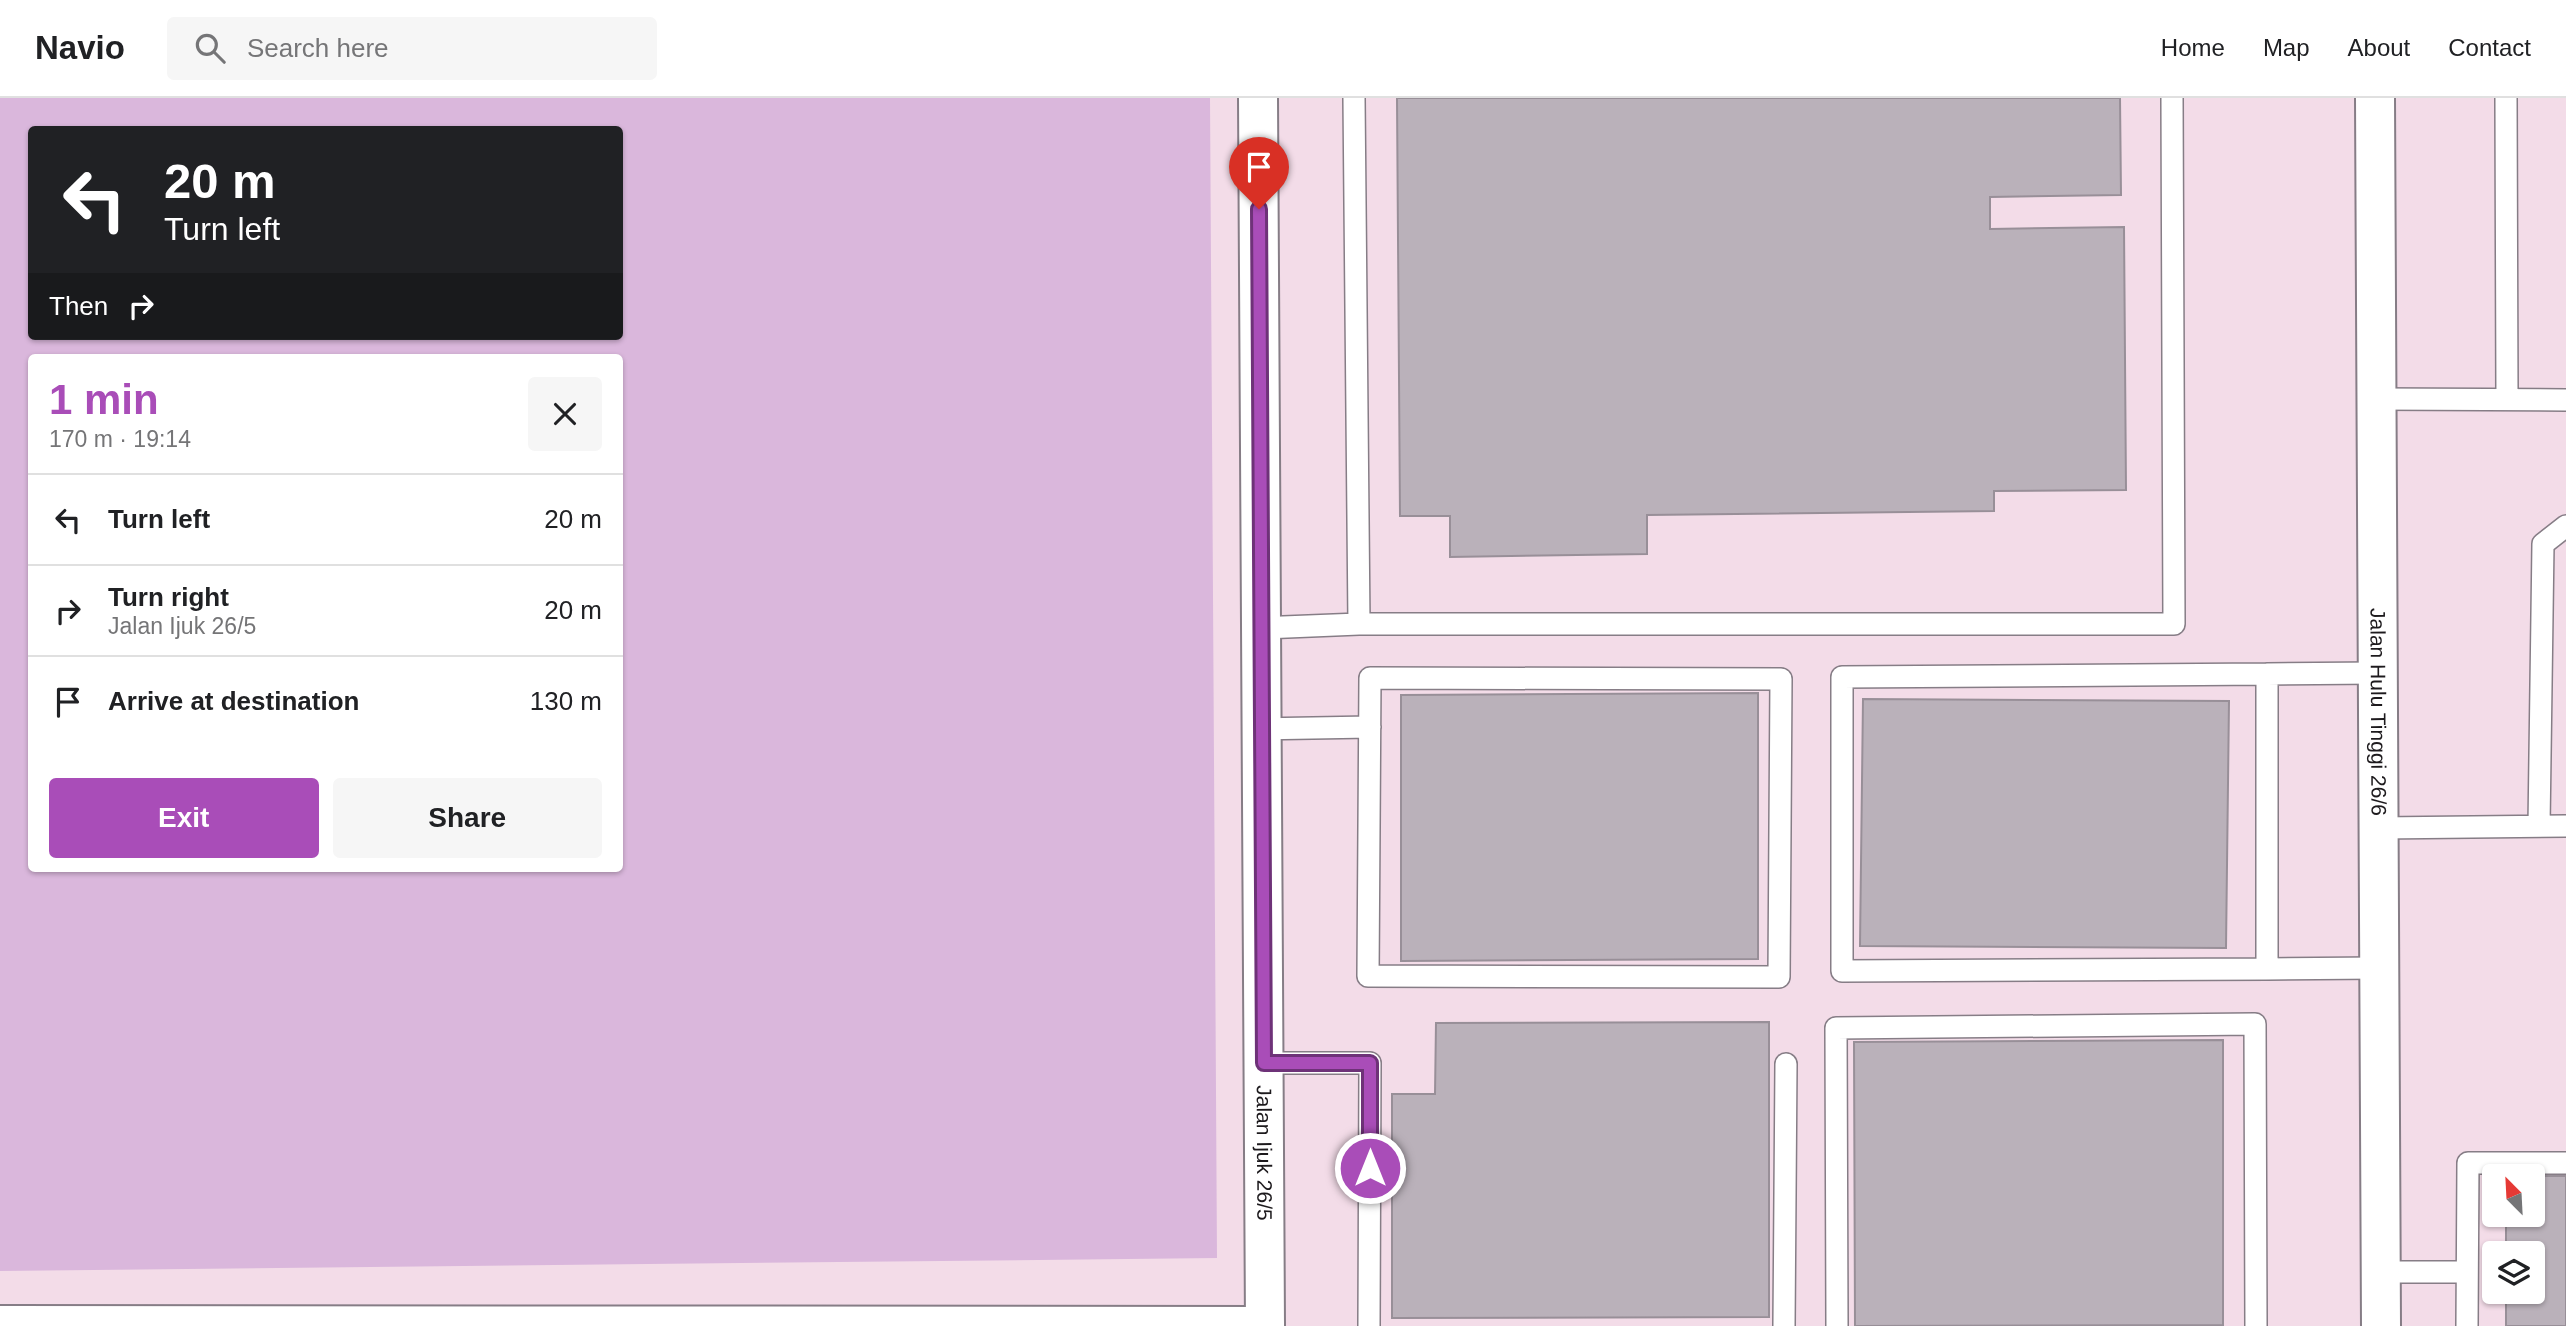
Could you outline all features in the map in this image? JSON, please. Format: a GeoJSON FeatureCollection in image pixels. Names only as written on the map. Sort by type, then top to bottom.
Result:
{"type":"FeatureCollection","features":[{"type":"Feature","properties":{"kind":"street","name":"Jalan Ijuk 26/5"},"geometry":{"type":"LineString","coordinates":[[1258,98],[1265,1326]]}},
{"type":"Feature","properties":{"kind":"street","name":"Jalan Hulu Tinggi 26/6"},"geometry":{"type":"LineString","coordinates":[[2375,98],[2381,1326]]}},
{"type":"Feature","properties":{"kind":"street"},"geometry":{"type":"LineString","coordinates":[[0,1325],[1265,1326]]}},
{"type":"Feature","properties":{"kind":"lane"},"geometry":{"type":"LineString","coordinates":[[1354,98],[1359,624]]}},
{"type":"Feature","properties":{"kind":"lane"},"geometry":{"type":"LineString","coordinates":[[1261,628],[1359,624],[2174,624],[2172,98]]}},
{"type":"Feature","properties":{"kind":"lane"},"geometry":{"type":"LineString","coordinates":[[2506,98],[2507,399]]}},
{"type":"Feature","properties":{"kind":"lane"},"geometry":{"type":"LineString","coordinates":[[2376,399],[2566,400]]}},
{"type":"Feature","properties":{"kind":"lane"},"geometry":{"type":"LineString","coordinates":[[2539,826],[2543,544],[2566,526]]}},
{"type":"Feature","properties":{"kind":"lane"},"geometry":{"type":"LineString","coordinates":[[2378,673],[1842,677],[1842,971],[2379,968]]}},
{"type":"Feature","properties":{"kind":"lane"},"geometry":{"type":"LineString","coordinates":[[2267,674],[2267,969]]}},
{"type":"Feature","properties":{"kind":"lane"},"geometry":{"type":"LineString","coordinates":[[1370,678],[1781,680],[1779,977],[1368,976],[1370,727],[1370,678]]}},
{"type":"Feature","properties":{"kind":"lane"},"geometry":{"type":"LineString","coordinates":[[1262,729],[1370,727]]}},
{"type":"Feature","properties":{"kind":"lane"},"geometry":{"type":"LineString","coordinates":[[2379,828],[2566,826]]}},
{"type":"Feature","properties":{"kind":"lane"},"geometry":{"type":"LineString","coordinates":[[1837,1326],[1836,1028],[2255,1024],[2256,1326]]}},
{"type":"Feature","properties":{"kind":"lane"},"geometry":{"type":"LineString","coordinates":[[1264,1063],[1370,1063],[1369,1326]]}},
{"type":"Feature","properties":{"kind":"lane"},"geometry":{"type":"LineString","coordinates":[[1784,1326],[1786,1064]]}},
{"type":"Feature","properties":{"kind":"lane"},"geometry":{"type":"LineString","coordinates":[[2467,1326],[2468,1163],[2566,1163]]}},
{"type":"Feature","properties":{"kind":"lane"},"geometry":{"type":"LineString","coordinates":[[2382,1272],[2466,1272]]}},
{"type":"Feature","properties":{"kind":"shaded area"},"geometry":{"type":"Polygon","coordinates":[[[0,98],[2566,98],[2566,1326],[0,1326],[0,98]]]}},
{"type":"Feature","properties":{"kind":"shaded area"},"geometry":{"type":"Polygon","coordinates":[[[0,98],[1210,98],[1217,1258],[0,1271],[0,98]]]}},
{"type":"Feature","properties":{"kind":"building"},"geometry":{"type":"Polygon","coordinates":[[[1397,98],[2120,98],[2121,195],[1990,197],[1990,229],[2124,227],[2126,490],[1994,491],[1994,511],[1647,515],[1647,554],[1450,557],[1450,516],[1400,516],[1397,98]]]}},
{"type":"Feature","properties":{"kind":"building"},"geometry":{"type":"Polygon","coordinates":[[[1758,693],[1758,959],[1401,961],[1401,695],[1758,693]]]}},
{"type":"Feature","properties":{"kind":"building"},"geometry":{"type":"Polygon","coordinates":[[[1863,699],[2229,701],[2226,948],[1860,946],[1863,699]]]}},
{"type":"Feature","properties":{"kind":"building"},"geometry":{"type":"Polygon","coordinates":[[[1769,1022],[1769,1317],[1392,1318],[1392,1094],[1435,1094],[1436,1023],[1769,1022]]]}},
{"type":"Feature","properties":{"kind":"building"},"geometry":{"type":"Polygon","coordinates":[[[2223,1040],[2223,1325],[1855,1326],[1854,1042],[2223,1040]]]}},
{"type":"Feature","properties":{"kind":"building"},"geometry":{"type":"Polygon","coordinates":[[[2545,1176],[2566,1176],[2566,1326],[2506,1326],[2506,1304],[2545,1304],[2545,1241],[2506,1241],[2506,1227],[2545,1227],[2545,1176]]]}},
{"type":"Feature","properties":{"kind":"route"},"geometry":{"type":"LineString","coordinates":[[1259,209],[1264,1063],[1370,1063],[1370,1168]]}}]}
